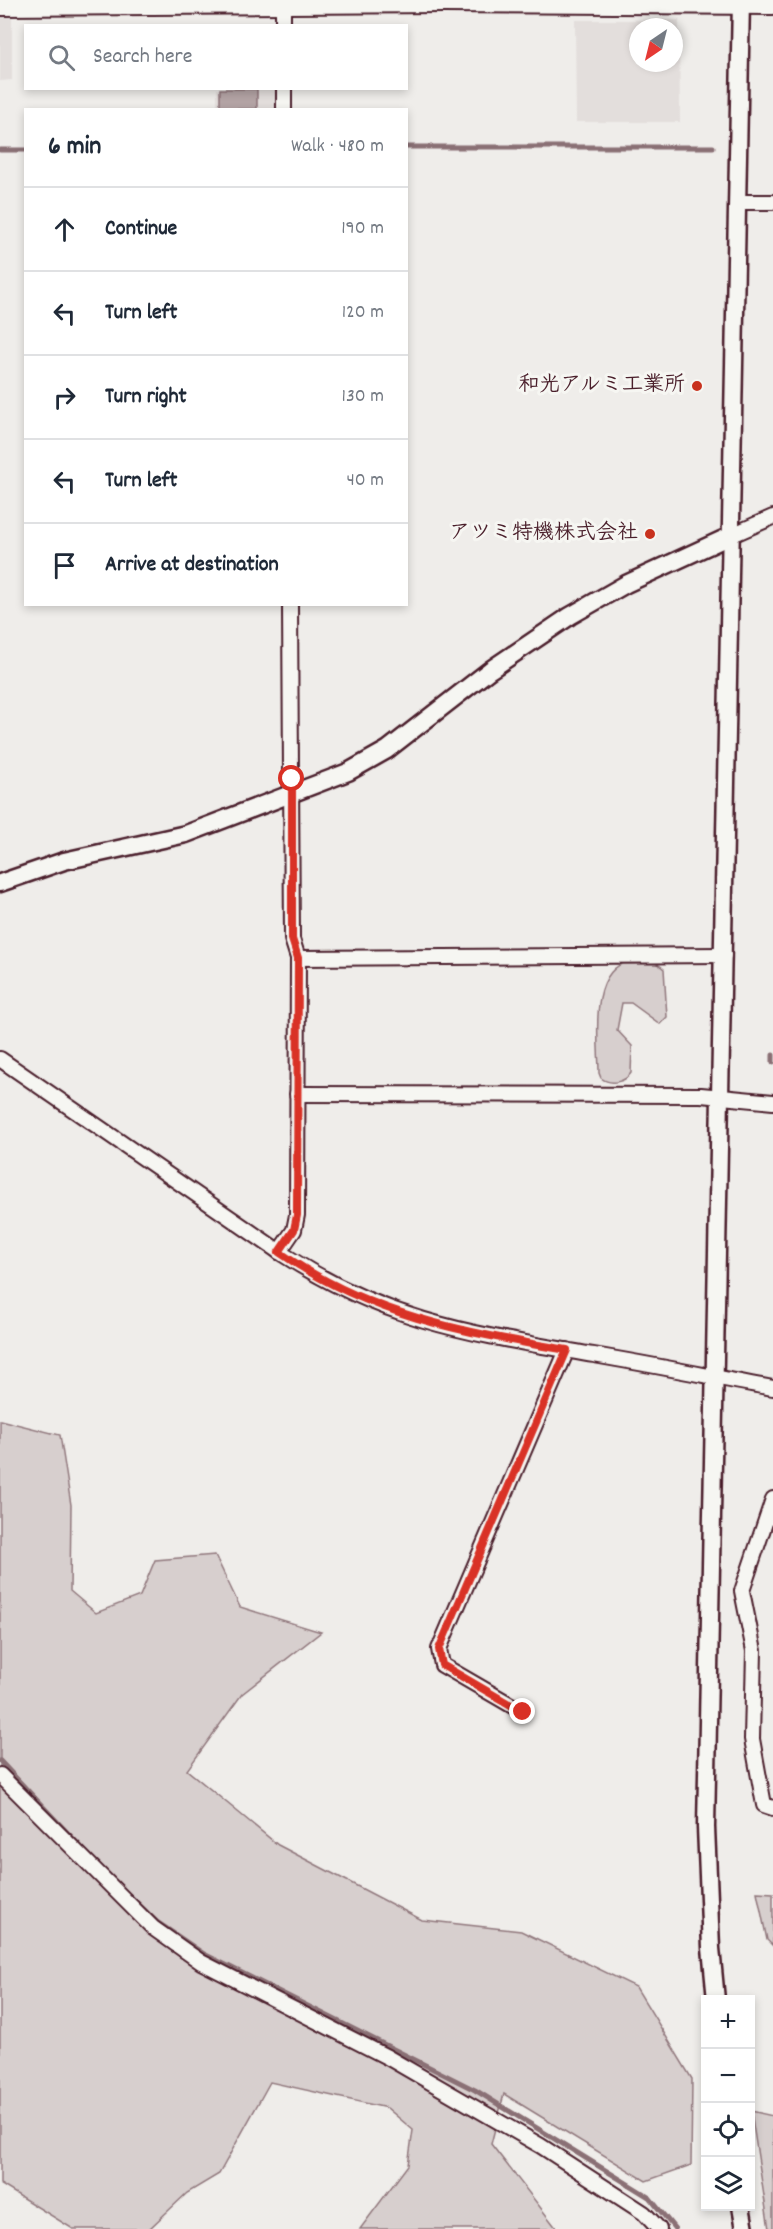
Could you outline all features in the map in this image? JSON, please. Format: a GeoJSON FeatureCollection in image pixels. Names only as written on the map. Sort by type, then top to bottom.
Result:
{"type":"FeatureCollection","features":[{"type":"Feature","properties":{"kind":"main road"},"geometry":{"type":"LineString","coordinates":[[0,6],[283,2],[741,2],[773,5]]}},
{"type":"Feature","properties":{"kind":"street"},"geometry":{"type":"LineString","coordinates":[[283,2],[283,24]]}},
{"type":"Feature","properties":{"kind":"street"},"geometry":{"type":"LineString","coordinates":[[716,1995],[711,1948],[706,1827],[739,202],[741,2]]}},
{"type":"Feature","properties":{"kind":"street"},"geometry":{"type":"LineString","coordinates":[[284,90],[284,108]]}},
{"type":"Feature","properties":{"kind":"street"},"geometry":{"type":"LineString","coordinates":[[739,202],[773,202]]}},
{"type":"Feature","properties":{"kind":"street"},"geometry":{"type":"LineString","coordinates":[[0,883],[64,861],[186,834],[348,772],[387,750],[490,669],[570,616],[626,584],[773,517]]}},
{"type":"Feature","properties":{"kind":"street"},"geometry":{"type":"LineString","coordinates":[[279,1252],[294,1230],[297,1215],[298,958],[292,939],[290,606]]}},
{"type":"Feature","properties":{"kind":"street"},"geometry":{"type":"LineString","coordinates":[[298,958],[724,955]]}},
{"type":"Feature","properties":{"kind":"street"},"geometry":{"type":"LineString","coordinates":[[0,1059],[279,1252],[332,1284],[410,1318],[464,1332],[773,1388]]}},
{"type":"Feature","properties":{"kind":"street"},"geometry":{"type":"LineString","coordinates":[[297,1094],[721,1096],[773,1102]]}},
{"type":"Feature","properties":{"kind":"street"},"geometry":{"type":"LineString","coordinates":[[523,1712],[442,1665],[439,1649],[567,1350]]}},
{"type":"Feature","properties":{"kind":"street"},"geometry":{"type":"LineString","coordinates":[[773,1499],[742,1592],[754,1651],[752,1739],[764,1805],[773,1808]]}},
{"type":"Feature","properties":{"kind":"street"},"geometry":{"type":"LineString","coordinates":[[0,1774],[115,1893],[162,1935],[201,1962],[387,2057],[541,2146],[644,2213],[659,2229]]}},
{"type":"Feature","properties":{"kind":"street"},"geometry":{"type":"LineString","coordinates":[[742,2211],[745,2229]]}},
{"type":"Feature","properties":{"kind":"shaded area"},"geometry":{"type":"Polygon","coordinates":[[[0,17],[12,17],[12,80],[0,81],[0,17]]]}},
{"type":"Feature","properties":{"kind":"shaded area"},"geometry":{"type":"Polygon","coordinates":[[[575,20],[629,20],[629,72],[680,72],[680,122],[576,122],[575,20]]]}},
{"type":"Feature","properties":{"kind":"shaded area"},"geometry":{"type":"Polygon","coordinates":[[[217,90],[278,90],[278,108],[217,108],[217,90]]]}},
{"type":"Feature","properties":{"kind":"shaded area"},"geometry":{"type":"Polygon","coordinates":[[[220,90],[257,90],[257,108],[220,108],[220,90]]]}},
{"type":"Feature","properties":{"kind":"shaded area"},"geometry":{"type":"Polygon","coordinates":[[[630,961],[652,962],[664,969],[667,1017],[660,1024],[631,1003],[622,1003],[617,1030],[632,1046],[631,1073],[621,1081],[608,1082],[601,1078],[599,1073],[597,1026],[601,992],[607,978],[616,967],[630,961]]]}},
{"type":"Feature","properties":{"kind":"shaded area"},"geometry":{"type":"Polygon","coordinates":[[[0,1420],[60,1435],[71,1505],[70,1591],[96,1613],[140,1596],[155,1560],[215,1555],[240,1607],[321,1632],[242,1694],[187,1770],[278,1845],[422,1920],[521,1931],[636,1987],[692,2079],[691,2165],[646,2181],[504,2094],[491,2144],[557,2229],[360,2229],[408,2165],[413,2130],[387,2108],[270,2082],[219,2174],[187,2193],[149,2229],[73,2229],[0,2184],[0,1420]]]}},
{"type":"Feature","properties":{"kind":"shaded area"},"geometry":{"type":"Polygon","coordinates":[[[757,1892],[773,1893],[773,1946],[767,1940],[757,1892]]]}},
{"type":"Feature","properties":{"kind":"shaded area"},"geometry":{"type":"Polygon","coordinates":[[[755,2112],[773,2116],[773,2229],[769,2229],[755,2137],[755,2112]]]}},
{"type":"Feature","properties":{"kind":"waterway"},"geometry":{"type":"LineString","coordinates":[[408,147],[713,147]]}},
{"type":"Feature","properties":{"kind":"waterway"},"geometry":{"type":"LineString","coordinates":[[0,150],[24,150]]}},
{"type":"Feature","properties":{"kind":"waterway"},"geometry":{"type":"LineString","coordinates":[[773,1055],[773,1062]]}},
{"type":"Feature","properties":{"kind":"waterway"},"geometry":{"type":"LineString","coordinates":[[0,1761],[81,1847]]}},
{"type":"Feature","properties":{"kind":"waterway"},"geometry":{"type":"LineString","coordinates":[[130,1896],[157,1922],[204,1954],[475,2090],[649,2197],[675,2229]]}},
{"type":"Feature","properties":{"kind":"place","name":"和光アルミ工業所"},"geometry":{"type":"Point","coordinates":[697,386]}},
{"type":"Feature","properties":{"kind":"place","name":"アツミ特機株式会社"},"geometry":{"type":"Point","coordinates":[650,534]}},
{"type":"Feature","properties":{"kind":"route"},"geometry":{"type":"LineString","coordinates":[[292,779],[292,939],[298,958],[297,1215],[294,1230],[279,1252],[332,1284],[410,1318],[464,1332],[567,1350],[454,1609],[439,1649],[442,1665],[523,1712]]}}]}
